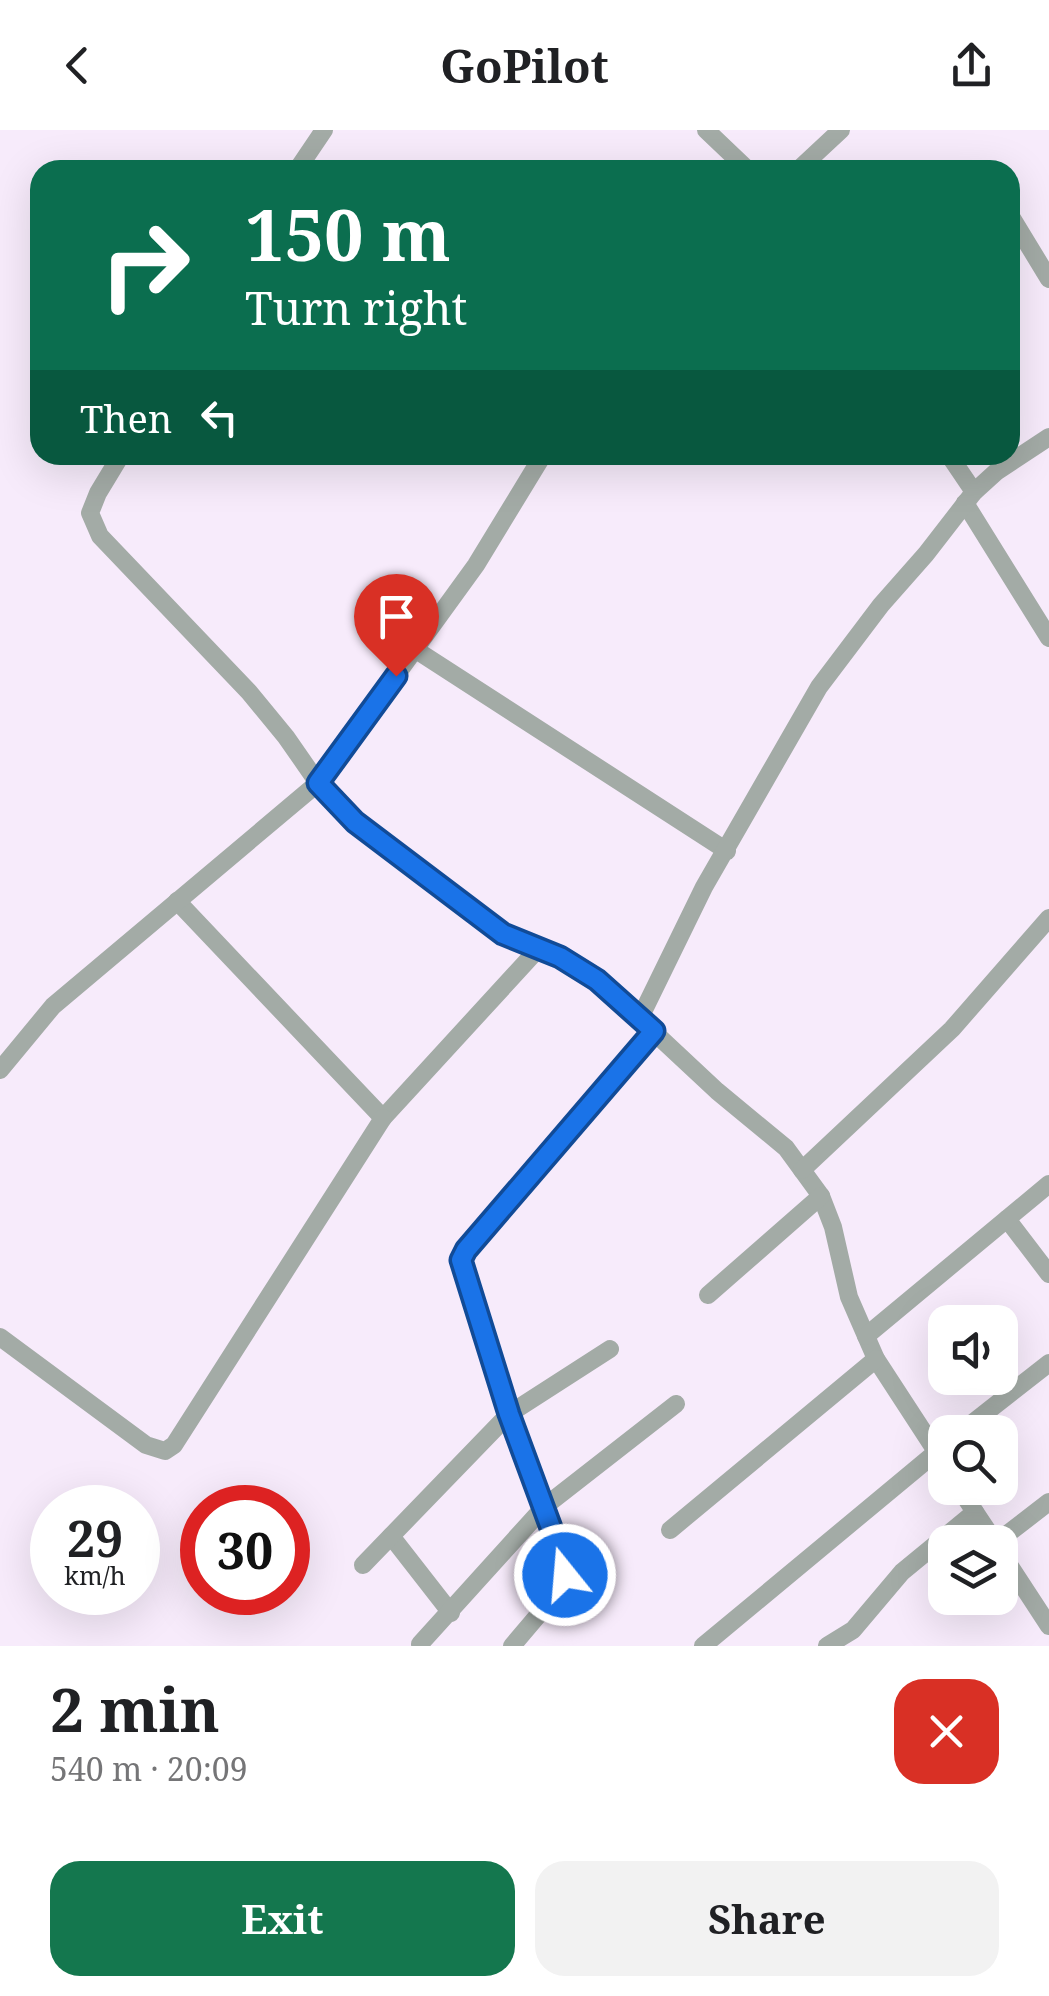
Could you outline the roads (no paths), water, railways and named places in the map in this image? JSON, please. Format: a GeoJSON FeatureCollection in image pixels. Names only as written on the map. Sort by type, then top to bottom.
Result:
{"type":"FeatureCollection","features":[{"type":"Feature","properties":{"kind":"street"},"geometry":{"type":"LineString","coordinates":[[304,160],[324,130]]}},
{"type":"Feature","properties":{"kind":"street"},"geometry":{"type":"LineString","coordinates":[[706,130],[738,160]]}},
{"type":"Feature","properties":{"kind":"street"},"geometry":{"type":"LineString","coordinates":[[809,160],[841,130]]}},
{"type":"Feature","properties":{"kind":"street"},"geometry":{"type":"LineString","coordinates":[[1020,231],[1049,279]]}},
{"type":"Feature","properties":{"kind":"street"},"geometry":{"type":"LineString","coordinates":[[1020,456],[1049,437]]}},
{"type":"Feature","properties":{"kind":"street"},"geometry":{"type":"LineString","coordinates":[[115,465],[90,513],[100,536],[248,692],[318,783],[355,822],[503,934],[560,957],[597,980],[717,1091],[786,1148],[822,1196],[850,1297],[876,1359],[928,1434]]}},
{"type":"Feature","properties":{"kind":"street"},"geometry":{"type":"LineString","coordinates":[[0,1070],[53,1006],[318,783],[476,565],[537,465]]}},
{"type":"Feature","properties":{"kind":"street"},"geometry":{"type":"LineString","coordinates":[[953,465],[1049,638]]}},
{"type":"Feature","properties":{"kind":"street"},"geometry":{"type":"LineString","coordinates":[[512,1646],[562,1587],[565,1575],[461,1260],[647,1024],[704,886],[818,688],[880,605],[969,498],[1007,465]]}},
{"type":"Feature","properties":{"kind":"street"},"geometry":{"type":"LineString","coordinates":[[416,650],[727,851]]}},
{"type":"Feature","properties":{"kind":"street"},"geometry":{"type":"LineString","coordinates":[[177,901],[383,1118]]}},
{"type":"Feature","properties":{"kind":"street"},"geometry":{"type":"LineString","coordinates":[[802,1170],[952,1029],[1049,918]]}},
{"type":"Feature","properties":{"kind":"street"},"geometry":{"type":"LineString","coordinates":[[0,1337],[146,1445],[164,1451],[174,1445],[383,1118],[539,948]]}},
{"type":"Feature","properties":{"kind":"street"},"geometry":{"type":"LineString","coordinates":[[866,1336],[1049,1184]]}},
{"type":"Feature","properties":{"kind":"street"},"geometry":{"type":"LineString","coordinates":[[708,1295],[822,1196]]}},
{"type":"Feature","properties":{"kind":"street"},"geometry":{"type":"LineString","coordinates":[[1008,1219],[1049,1274]]}},
{"type":"Feature","properties":{"kind":"street"},"geometry":{"type":"LineString","coordinates":[[363,1564],[509,1414],[610,1349]]}},
{"type":"Feature","properties":{"kind":"street"},"geometry":{"type":"LineString","coordinates":[[670,1530],[876,1359]]}},
{"type":"Feature","properties":{"kind":"street"},"geometry":{"type":"LineString","coordinates":[[983,1415],[1049,1364]]}},
{"type":"Feature","properties":{"kind":"street"},"geometry":{"type":"LineString","coordinates":[[420,1644],[544,1507],[676,1404]]}},
{"type":"Feature","properties":{"kind":"street"},"geometry":{"type":"LineString","coordinates":[[703,1646],[928,1465]]}},
{"type":"Feature","properties":{"kind":"street"},"geometry":{"type":"LineString","coordinates":[[1018,1525],[1049,1502]]}},
{"type":"Feature","properties":{"kind":"street"},"geometry":{"type":"LineString","coordinates":[[970,1505],[984,1525]]}},
{"type":"Feature","properties":{"kind":"street"},"geometry":{"type":"LineString","coordinates":[[827,1646],[854,1630],[902,1572],[975,1512]]}},
{"type":"Feature","properties":{"kind":"street"},"geometry":{"type":"LineString","coordinates":[[391,1536],[451,1613]]}},
{"type":"Feature","properties":{"kind":"street"},"geometry":{"type":"LineString","coordinates":[[1018,1578],[1049,1626]]}}]}
